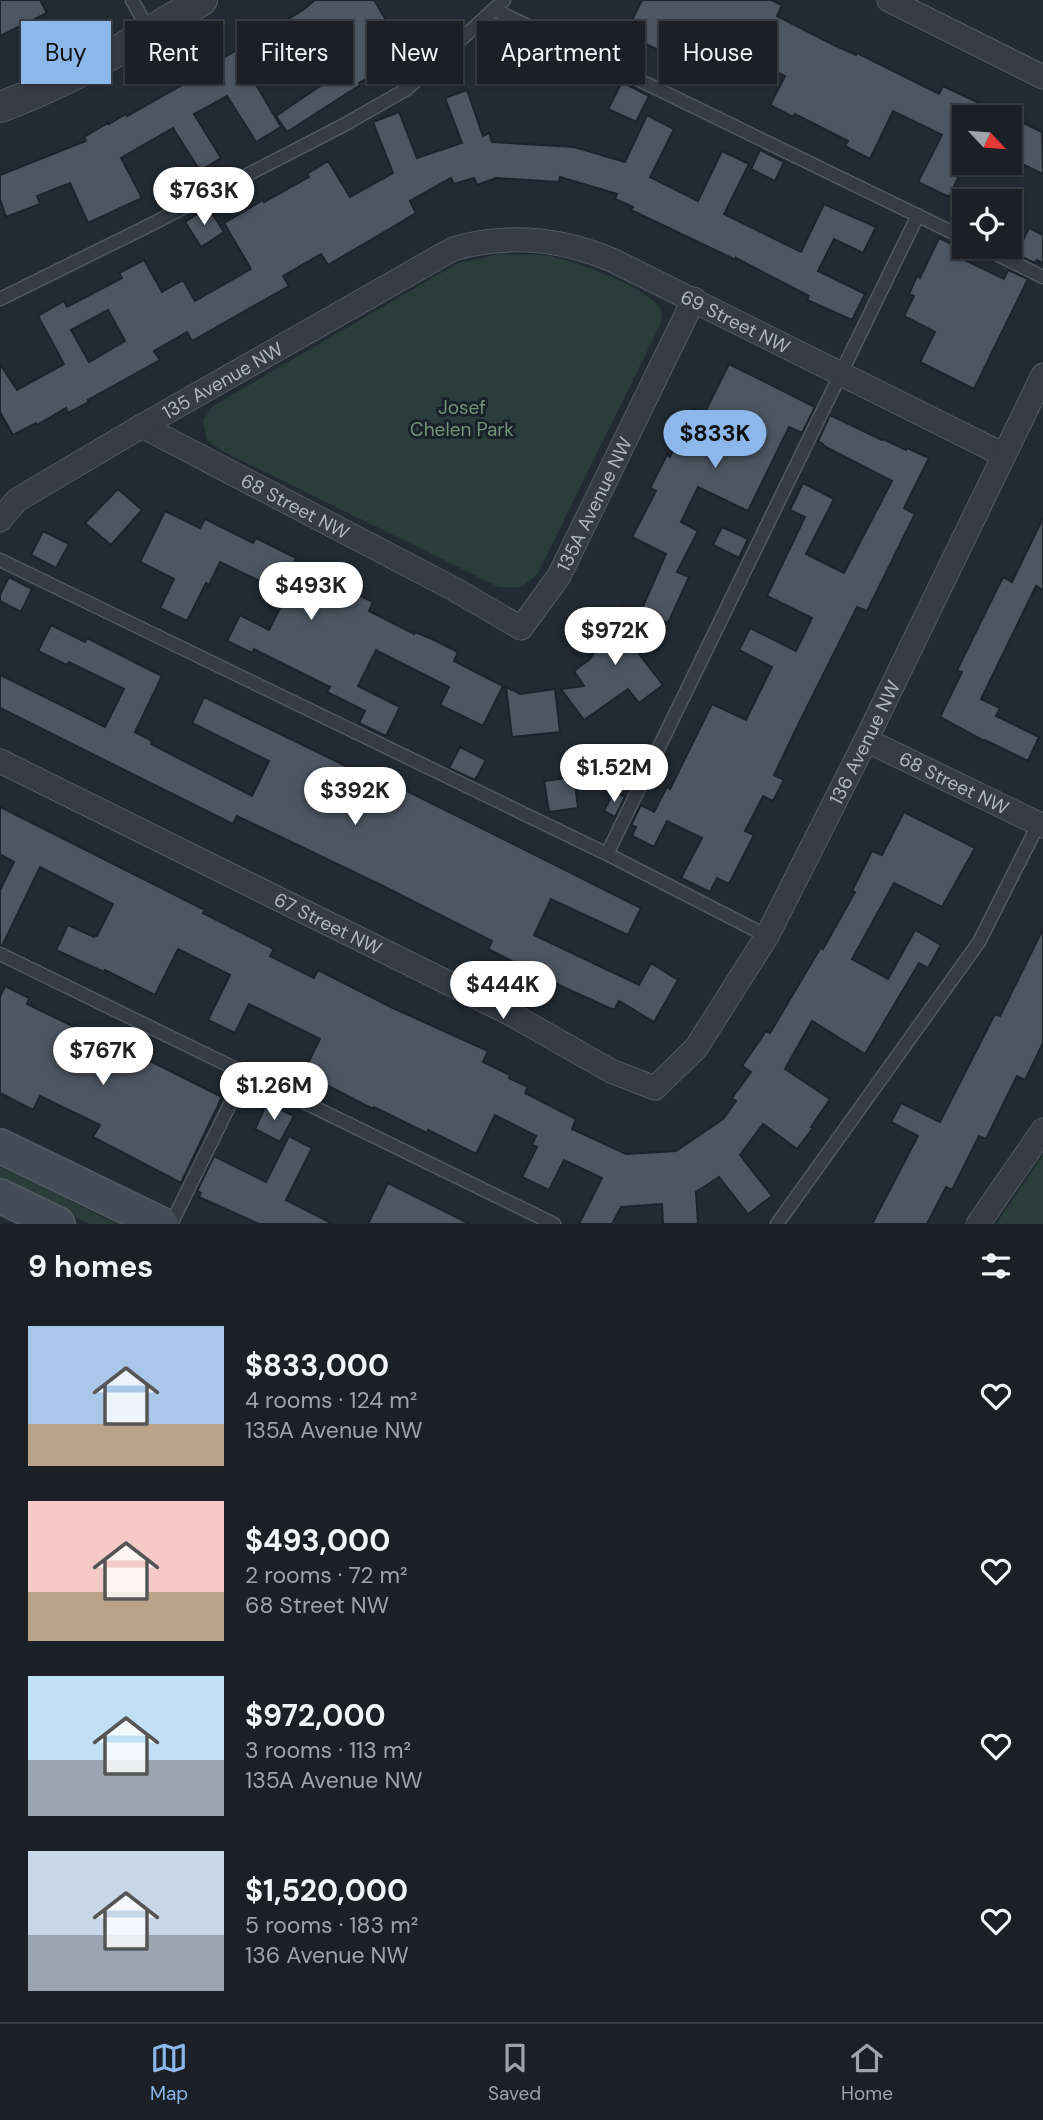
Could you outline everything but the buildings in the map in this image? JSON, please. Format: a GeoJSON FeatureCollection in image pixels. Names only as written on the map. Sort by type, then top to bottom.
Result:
{"type":"FeatureCollection","features":[{"type":"Feature","properties":{"kind":"main road"},"geometry":{"type":"LineString","coordinates":[[0,1146],[161,1224]]}},
{"type":"Feature","properties":{"kind":"main road"},"geometry":{"type":"LineString","coordinates":[[0,1196],[58,1224]]}},
{"type":"Feature","properties":{"kind":"street"},"geometry":{"type":"LineString","coordinates":[[168,21],[202,0]]}},
{"type":"Feature","properties":{"kind":"street"},"geometry":{"type":"LineString","coordinates":[[889,0],[1043,77]]}},
{"type":"Feature","properties":{"kind":"street"},"geometry":{"type":"LineString","coordinates":[[0,107],[58,83],[125,47]]}},
{"type":"Feature","properties":{"kind":"street","name":"69 Street NW"},"geometry":{"type":"LineString","coordinates":[[453,249],[499,239],[525,239],[570,245],[612,260],[1004,455]]}},
{"type":"Feature","properties":{"kind":"street","name":"135 Avenue NW"},"geometry":{"type":"LineString","coordinates":[[0,520],[17,500],[453,249]]}},
{"type":"Feature","properties":{"kind":"street","name":"135A Avenue NW"},"geometry":{"type":"LineString","coordinates":[[521,628],[559,576],[694,299]]}},
{"type":"Feature","properties":{"kind":"street","name":"136 Avenue NW"},"geometry":{"type":"LineString","coordinates":[[654,1088],[696,1048],[766,936],[866,740],[1043,375]]}},
{"type":"Feature","properties":{"kind":"street","name":"68 Street NW"},"geometry":{"type":"LineString","coordinates":[[142,426],[454,589],[521,628]]}},
{"type":"Feature","properties":{"kind":"street","name":"68 Street NW"},"geometry":{"type":"LineString","coordinates":[[866,740],[1042,822]]}},
{"type":"Feature","properties":{"kind":"street","name":"67 Street NW"},"geometry":{"type":"LineString","coordinates":[[0,761],[509,1013],[611,1071],[654,1088]]}},
{"type":"Feature","properties":{"kind":"street"},"geometry":{"type":"LineString","coordinates":[[978,1224],[1043,1130]]}},
{"type":"Feature","properties":{"kind":"lane"},"geometry":{"type":"LineString","coordinates":[[132,0],[144,21]]}},
{"type":"Feature","properties":{"kind":"lane"},"geometry":{"type":"LineString","coordinates":[[0,299],[172,214],[407,89],[499,5],[952,232]]}},
{"type":"Feature","properties":{"kind":"lane"},"geometry":{"type":"LineString","coordinates":[[607,854],[918,215]]}},
{"type":"Feature","properties":{"kind":"lane"},"geometry":{"type":"LineString","coordinates":[[1006,259],[1043,277]]}},
{"type":"Feature","properties":{"kind":"lane"},"geometry":{"type":"LineString","coordinates":[[0,560],[607,854],[766,936]]}},
{"type":"Feature","properties":{"kind":"lane"},"geometry":{"type":"LineString","coordinates":[[777,1224],[979,942],[1042,822]]}},
{"type":"Feature","properties":{"kind":"lane"},"geometry":{"type":"LineString","coordinates":[[0,954],[554,1224]]}},
{"type":"Feature","properties":{"kind":"lane"},"geometry":{"type":"LineString","coordinates":[[171,1224],[245,1074]]}},
{"type":"Feature","properties":{"kind":"green space","name":"Josef Chelen Park"},"geometry":{"type":"Polygon","coordinates":[[[499,254],[543,255],[587,267],[624,283],[653,300],[662,314],[658,329],[538,573],[522,587],[499,587],[224,452],[207,440],[203,421],[213,406],[456,264],[499,254]]]}},
{"type":"Feature","properties":{"kind":"green space"},"geometry":{"type":"Polygon","coordinates":[[[1043,1155],[1043,1224],[996,1224],[1043,1155]]]}},
{"type":"Feature","properties":{"kind":"green space"},"geometry":{"type":"Polygon","coordinates":[[[0,1166],[117,1224],[90,1224],[0,1180],[0,1166]]]}}]}
